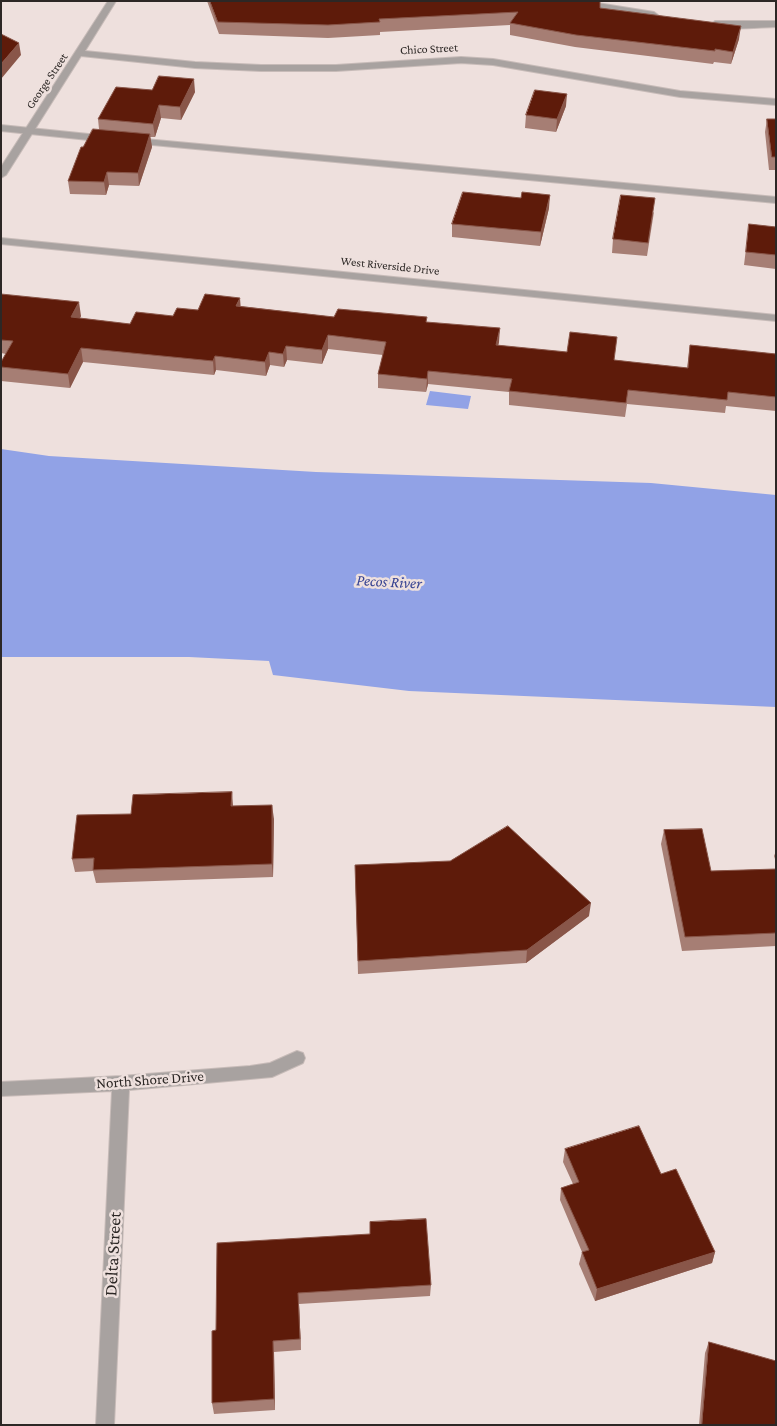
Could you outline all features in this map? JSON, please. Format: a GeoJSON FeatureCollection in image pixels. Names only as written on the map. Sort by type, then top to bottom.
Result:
{"type":"FeatureCollection","features":[{"type":"Feature","properties":{"kind":"street","name":"George Street"},"geometry":{"type":"LineString","coordinates":[[1,175],[112,1]]}},
{"type":"Feature","properties":{"kind":"street"},"geometry":{"type":"LineString","coordinates":[[568,1],[664,17]]}},
{"type":"Feature","properties":{"kind":"street"},"geometry":{"type":"LineString","coordinates":[[701,22],[729,26],[776,24]]}},
{"type":"Feature","properties":{"kind":"street","name":"Chico Street"},"geometry":{"type":"LineString","coordinates":[[80,53],[196,65],[261,68],[336,68],[460,60],[502,64],[680,94],[776,102]]}},
{"type":"Feature","properties":{"kind":"street"},"geometry":{"type":"LineString","coordinates":[[1,128],[776,200]]}},
{"type":"Feature","properties":{"kind":"street","name":"West Riverside Drive"},"geometry":{"type":"LineString","coordinates":[[1,241],[776,318]]}},
{"type":"Feature","properties":{"kind":"street","name":"North Shore Drive"},"geometry":{"type":"LineString","coordinates":[[1,1089],[121,1083],[258,1072],[272,1070],[297,1058]]}},
{"type":"Feature","properties":{"kind":"street","name":"Delta Street"},"geometry":{"type":"LineString","coordinates":[[105,1425],[121,1083]]}},
{"type":"Feature","properties":{"kind":"water"},"geometry":{"type":"Polygon","coordinates":[[[430,391],[471,396],[468,409],[426,405],[430,391]]]}},
{"type":"Feature","properties":{"kind":"water","name":"Pecos River"},"geometry":{"type":"Polygon","coordinates":[[[1,449],[49,456],[316,472],[651,483],[776,495],[776,707],[409,691],[273,675],[269,661],[189,657],[1,657],[1,449]]]}},
{"type":"Feature","properties":{"kind":"building"},"geometry":{"type":"Polygon","coordinates":[[[210,1],[600,1],[600,8],[741,26],[733,52],[576,35],[510,23],[518,12],[379,19],[380,22],[328,25],[218,22],[210,1]]]}},
{"type":"Feature","properties":{"kind":"building"},"geometry":{"type":"Polygon","coordinates":[[[1,34],[19,43],[1,64],[1,34]]]}},
{"type":"Feature","properties":{"kind":"building"},"geometry":{"type":"Polygon","coordinates":[[[159,76],[194,79],[180,107],[159,105],[153,124],[98,119],[116,87],[152,90],[159,76]]]}},
{"type":"Feature","properties":{"kind":"building"},"geometry":{"type":"Polygon","coordinates":[[[535,90],[567,94],[557,119],[526,115],[535,90]]]}},
{"type":"Feature","properties":{"kind":"building"},"geometry":{"type":"Polygon","coordinates":[[[767,119],[776,119],[776,157],[772,157],[767,119]]]}},
{"type":"Feature","properties":{"kind":"building"},"geometry":{"type":"Polygon","coordinates":[[[93,129],[150,134],[138,173],[107,172],[104,182],[68,181],[81,147],[83,147],[93,129]]]}},
{"type":"Feature","properties":{"kind":"building"},"geometry":{"type":"Polygon","coordinates":[[[463,192],[521,198],[522,192],[550,195],[541,232],[452,224],[463,192]]]}},
{"type":"Feature","properties":{"kind":"building"},"geometry":{"type":"Polygon","coordinates":[[[621,195],[655,198],[648,243],[613,239],[621,195]]]}},
{"type":"Feature","properties":{"kind":"building"},"geometry":{"type":"Polygon","coordinates":[[[749,224],[776,227],[776,255],[746,252],[749,224]]]}},
{"type":"Feature","properties":{"kind":"building"},"geometry":{"type":"Polygon","coordinates":[[[1,294],[79,302],[71,317],[130,324],[136,312],[173,316],[177,308],[198,310],[205,294],[240,298],[236,306],[334,317],[338,309],[427,317],[426,322],[500,328],[496,345],[567,352],[570,332],[617,337],[614,360],[688,368],[690,345],[776,354],[776,397],[728,392],[727,400],[628,390],[626,403],[509,391],[512,379],[428,371],[427,379],[378,374],[386,342],[328,335],[322,350],[286,346],[283,354],[269,352],[265,362],[215,356],[213,361],[81,348],[68,374],[1,367],[1,362],[13,341],[1,340],[1,294]]]}},
{"type":"Feature","properties":{"kind":"building"},"geometry":{"type":"Polygon","coordinates":[[[232,792],[231,806],[272,805],[272,864],[93,870],[94,858],[72,859],[77,815],[131,814],[133,795],[232,792]]]}},
{"type":"Feature","properties":{"kind":"building"},"geometry":{"type":"Polygon","coordinates":[[[508,826],[591,903],[527,950],[358,961],[355,865],[450,861],[508,826]]]}},
{"type":"Feature","properties":{"kind":"building"},"geometry":{"type":"Polygon","coordinates":[[[702,829],[711,871],[776,869],[776,933],[685,937],[664,830],[702,829]]]}},
{"type":"Feature","properties":{"kind":"building"},"geometry":{"type":"Polygon","coordinates":[[[639,1126],[661,1174],[676,1169],[715,1252],[597,1289],[582,1252],[589,1250],[561,1188],[579,1182],[565,1149],[639,1126]]]}},
{"type":"Feature","properties":{"kind":"building"},"geometry":{"type":"Polygon","coordinates":[[[426,1219],[431,1285],[298,1293],[300,1339],[273,1341],[274,1399],[212,1403],[212,1331],[216,1330],[217,1243],[370,1234],[370,1222],[426,1219]]]}},
{"type":"Feature","properties":{"kind":"building"},"geometry":{"type":"Polygon","coordinates":[[[709,1342],[776,1361],[776,1425],[702,1425],[709,1342]]]}}]}
